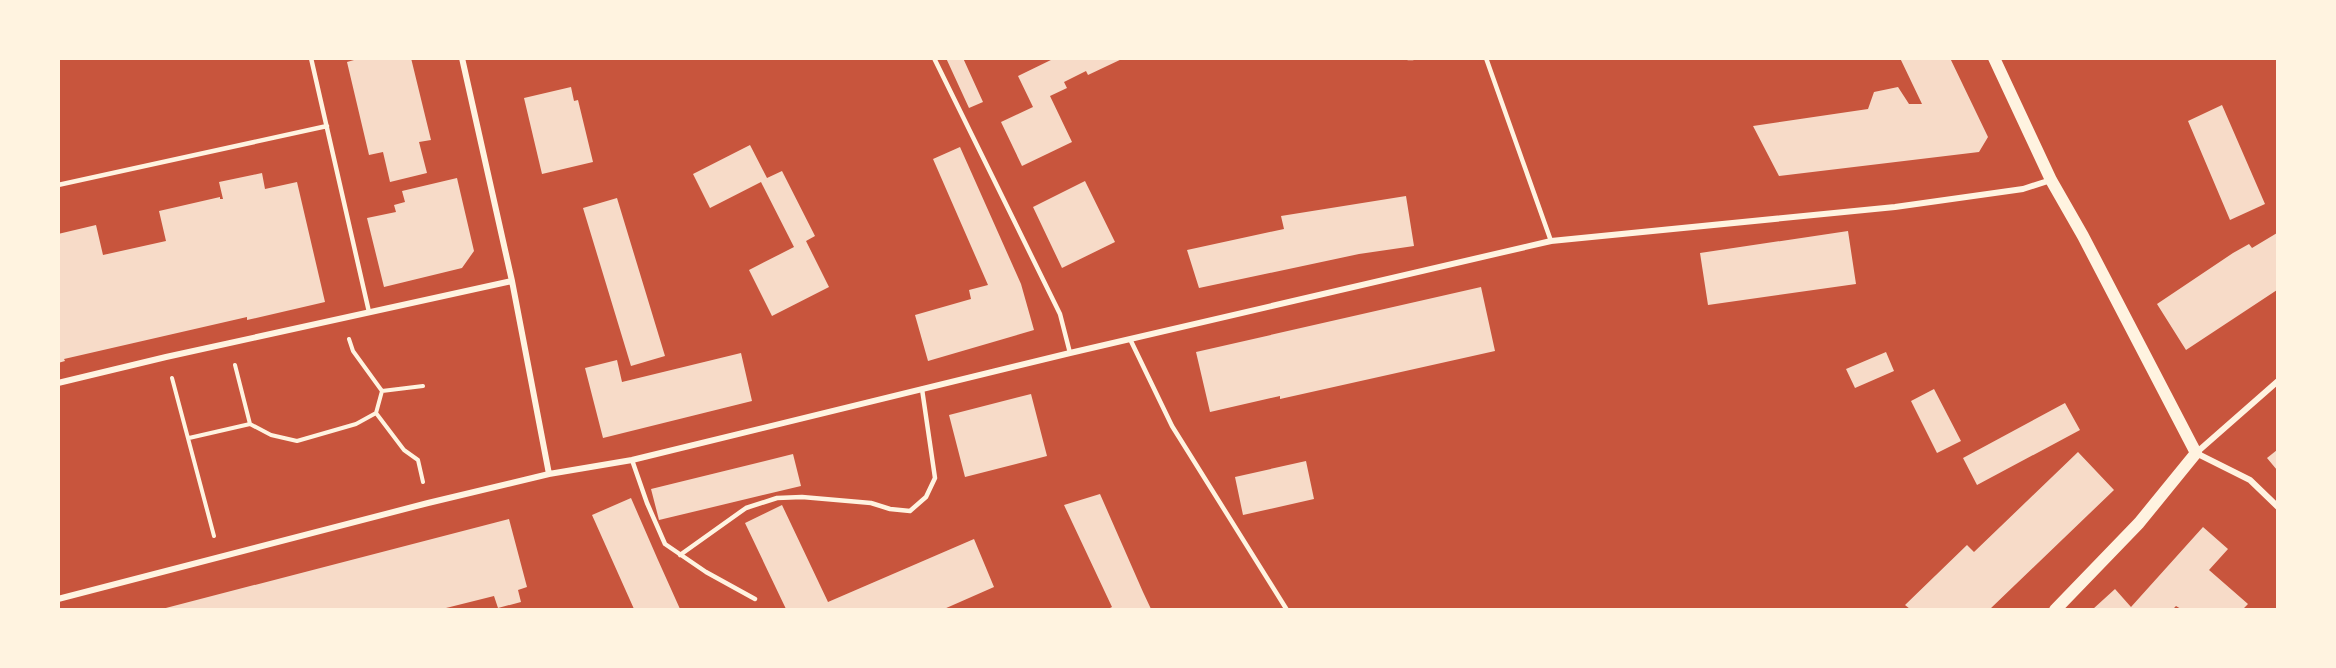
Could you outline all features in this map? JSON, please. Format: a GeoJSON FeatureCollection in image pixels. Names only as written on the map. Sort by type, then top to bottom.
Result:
{"type":"FeatureCollection","features":[{"type":"Feature","properties":{"kind":"main road"},"geometry":{"type":"LineString","coordinates":[[1994,58],[2051,180],[2083,236],[2196,453],[2139,523],[2055,609]]}},
{"type":"Feature","properties":{"kind":"street"},"geometry":{"type":"LineString","coordinates":[[462,58],[512,281],[549,474]]}},
{"type":"Feature","properties":{"kind":"street"},"geometry":{"type":"LineString","coordinates":[[58,599],[428,503],[549,474],[632,460],[1070,353],[1551,241],[1895,207],[2023,189],[2051,180]]}},
{"type":"Feature","properties":{"kind":"street"},"geometry":{"type":"LineString","coordinates":[[58,383],[512,281]]}},
{"type":"Feature","properties":{"kind":"street"},"geometry":{"type":"LineString","coordinates":[[2277,381],[2196,453],[2250,480],[2277,507]]}},
{"type":"Feature","properties":{"kind":"lane"},"geometry":{"type":"LineString","coordinates":[[311,58],[369,312]]}},
{"type":"Feature","properties":{"kind":"lane"},"geometry":{"type":"LineString","coordinates":[[934,58],[1060,314],[1070,353]]}},
{"type":"Feature","properties":{"kind":"lane"},"geometry":{"type":"LineString","coordinates":[[1408,58],[1413,58]]}},
{"type":"Feature","properties":{"kind":"lane"},"geometry":{"type":"LineString","coordinates":[[1486,58],[1551,241]]}},
{"type":"Feature","properties":{"kind":"lane"},"geometry":{"type":"LineString","coordinates":[[58,185],[327,126]]}},
{"type":"Feature","properties":{"kind":"lane"},"geometry":{"type":"LineString","coordinates":[[1130,339],[1185,447],[1287,609]]}},
{"type":"Feature","properties":{"kind":"lane"},"geometry":{"type":"LineString","coordinates":[[680,555],[746,508],[777,498],[802,497],[871,503],[890,509],[910,511],[926,497],[935,478],[922,389]]}},
{"type":"Feature","properties":{"kind":"lane"},"geometry":{"type":"LineString","coordinates":[[632,460],[664,544],[706,572],[755,599]]}},
{"type":"Feature","properties":{"kind":"path"},"geometry":{"type":"LineString","coordinates":[[344,318],[353,351],[382,391]]}},
{"type":"Feature","properties":{"kind":"path"},"geometry":{"type":"LineString","coordinates":[[230,343],[250,424]]}},
{"type":"Feature","properties":{"kind":"path"},"geometry":{"type":"LineString","coordinates":[[166,357],[219,557]]}},
{"type":"Feature","properties":{"kind":"path"},"geometry":{"type":"LineString","coordinates":[[382,391],[423,386]]}},
{"type":"Feature","properties":{"kind":"path"},"geometry":{"type":"LineString","coordinates":[[189,438],[250,424],[271,435],[297,441],[356,424],[376,413],[382,391]]}},
{"type":"Feature","properties":{"kind":"path"},"geometry":{"type":"LineString","coordinates":[[376,413],[404,450],[418,460],[428,503]]}},
{"type":"Feature","properties":{"kind":"building"},"geometry":{"type":"Polygon","coordinates":[[[361,58],[411,58],[431,140],[419,142],[427,173],[390,182],[383,152],[369,155],[347,62],[361,58]]]}},
{"type":"Feature","properties":{"kind":"building"},"geometry":{"type":"Polygon","coordinates":[[[946,58],[963,58],[983,102],[969,108],[946,58]]]}},
{"type":"Feature","properties":{"kind":"building"},"geometry":{"type":"Polygon","coordinates":[[[1055,58],[1124,58],[1088,75],[1086,71],[1064,82],[1067,88],[1050,96],[1072,142],[1022,166],[1001,122],[1033,107],[1018,76],[1055,58]]]}},
{"type":"Feature","properties":{"kind":"building"},"geometry":{"type":"Polygon","coordinates":[[[1900,58],[1950,58],[1988,137],[1979,152],[1779,176],[1753,126],[1868,109],[1874,92],[1898,87],[1909,104],[1922,104],[1900,58]]]}},
{"type":"Feature","properties":{"kind":"building"},"geometry":{"type":"Polygon","coordinates":[[[571,87],[574,101],[578,100],[593,162],[542,174],[524,98],[571,87]]]}},
{"type":"Feature","properties":{"kind":"building"},"geometry":{"type":"Polygon","coordinates":[[[2222,105],[2265,204],[2230,220],[2188,121],[2222,105]]]}},
{"type":"Feature","properties":{"kind":"building"},"geometry":{"type":"Polygon","coordinates":[[[750,145],[767,178],[782,171],[815,236],[806,241],[829,287],[772,316],[749,270],[794,247],[761,182],[710,208],[693,174],[750,145]]]}},
{"type":"Feature","properties":{"kind":"building"},"geometry":{"type":"Polygon","coordinates":[[[960,147],[1021,284],[1034,330],[928,361],[915,315],[971,299],[969,290],[988,285],[933,159],[960,147]]]}},
{"type":"Feature","properties":{"kind":"building"},"geometry":{"type":"Polygon","coordinates":[[[262,173],[265,189],[297,182],[325,302],[247,320],[247,317],[64,359],[65,361],[58,363],[58,234],[96,225],[103,255],[166,241],[159,211],[220,197],[223,199],[219,182],[262,173]]]}},
{"type":"Feature","properties":{"kind":"building"},"geometry":{"type":"Polygon","coordinates":[[[457,178],[474,251],[462,268],[384,287],[367,218],[396,212],[394,205],[405,202],[402,191],[457,178]]]}},
{"type":"Feature","properties":{"kind":"building"},"geometry":{"type":"Polygon","coordinates":[[[1085,181],[1115,242],[1062,268],[1033,207],[1085,181]]]}},
{"type":"Feature","properties":{"kind":"building"},"geometry":{"type":"Polygon","coordinates":[[[1406,196],[1414,246],[1359,254],[1199,288],[1187,250],[1284,229],[1281,216],[1406,196]]]}},
{"type":"Feature","properties":{"kind":"building"},"geometry":{"type":"Polygon","coordinates":[[[617,198],[665,356],[631,366],[583,208],[617,198]]]}},
{"type":"Feature","properties":{"kind":"building"},"geometry":{"type":"Polygon","coordinates":[[[1848,231],[1856,284],[1708,305],[1700,253],[1848,231]]]}},
{"type":"Feature","properties":{"kind":"building"},"geometry":{"type":"Polygon","coordinates":[[[2277,233],[2277,290],[2186,350],[2157,304],[2233,253],[2249,244],[2252,248],[2277,233]]]}},
{"type":"Feature","properties":{"kind":"building"},"geometry":{"type":"Polygon","coordinates":[[[1481,287],[1495,351],[1280,399],[1280,396],[1210,412],[1196,352],[1481,287]]]}},
{"type":"Feature","properties":{"kind":"building"},"geometry":{"type":"Polygon","coordinates":[[[1886,352],[1894,371],[1855,388],[1846,369],[1886,352]]]}},
{"type":"Feature","properties":{"kind":"building"},"geometry":{"type":"Polygon","coordinates":[[[741,353],[752,401],[603,438],[585,368],[617,360],[622,382],[741,353]]]}},
{"type":"Feature","properties":{"kind":"building"},"geometry":{"type":"Polygon","coordinates":[[[1934,389],[1961,441],[1937,453],[1911,401],[1934,389]]]}},
{"type":"Feature","properties":{"kind":"building"},"geometry":{"type":"Polygon","coordinates":[[[1031,394],[1047,456],[965,477],[949,415],[1031,394]]]}},
{"type":"Feature","properties":{"kind":"building"},"geometry":{"type":"Polygon","coordinates":[[[2065,403],[2080,430],[1977,485],[1963,458],[2065,403]]]}},
{"type":"Feature","properties":{"kind":"building"},"geometry":{"type":"Polygon","coordinates":[[[2277,450],[2277,470],[2267,458],[2277,450]]]}},
{"type":"Feature","properties":{"kind":"building"},"geometry":{"type":"Polygon","coordinates":[[[2078,452],[2114,490],[1990,609],[1910,609],[1905,605],[1967,545],[1974,552],[2078,452]]]}},
{"type":"Feature","properties":{"kind":"building"},"geometry":{"type":"Polygon","coordinates":[[[793,454],[801,486],[659,520],[651,489],[793,454]]]}},
{"type":"Feature","properties":{"kind":"building"},"geometry":{"type":"Polygon","coordinates":[[[1306,461],[1314,499],[1243,515],[1235,477],[1306,461]]]}},
{"type":"Feature","properties":{"kind":"building"},"geometry":{"type":"Polygon","coordinates":[[[1100,494],[1151,609],[1108,609],[1112,607],[1064,505],[1100,494]]]}},
{"type":"Feature","properties":{"kind":"building"},"geometry":{"type":"Polygon","coordinates":[[[631,498],[680,609],[634,609],[592,515],[631,498]]]}},
{"type":"Feature","properties":{"kind":"building"},"geometry":{"type":"Polygon","coordinates":[[[782,505],[828,602],[974,539],[994,587],[944,609],[786,609],[745,523],[782,505]]]}},
{"type":"Feature","properties":{"kind":"building"},"geometry":{"type":"Polygon","coordinates":[[[509,519],[527,587],[518,590],[521,602],[498,608],[494,596],[442,609],[162,609],[509,519]]]}},
{"type":"Feature","properties":{"kind":"building"},"geometry":{"type":"Polygon","coordinates":[[[2203,527],[2228,549],[2209,570],[2248,604],[2243,609],[2181,609],[2176,606],[2173,609],[2093,609],[2115,589],[2131,607],[2203,527]]]}}]}
